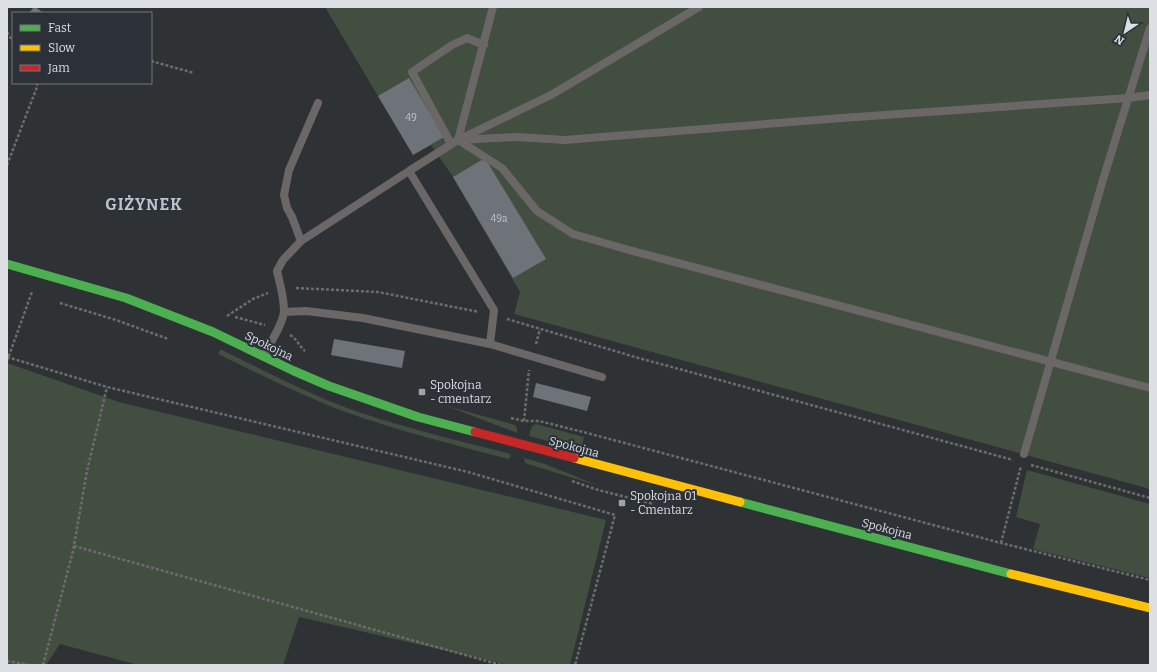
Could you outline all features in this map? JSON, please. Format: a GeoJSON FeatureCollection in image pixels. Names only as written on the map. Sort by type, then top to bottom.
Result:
{"type":"FeatureCollection","features":[{"type":"Feature","properties":{"kind":"street","name":"Spokojna"},"geometry":{"type":"LineString","coordinates":[[7,264],[126,298],[213,332],[329,386],[418,417],[969,563],[1150,608]]}},
{"type":"Feature","properties":{"kind":"lane"},"geometry":{"type":"LineString","coordinates":[[455,142],[484,45],[493,7]]}},
{"type":"Feature","properties":{"kind":"lane"},"geometry":{"type":"LineString","coordinates":[[263,356],[278,329],[284,312],[282,287],[277,271],[283,260],[301,241],[455,142],[551,96],[699,7]]}},
{"type":"Feature","properties":{"kind":"lane"},"geometry":{"type":"LineString","coordinates":[[1024,454],[1128,98],[1150,28]]}},
{"type":"Feature","properties":{"kind":"lane"},"geometry":{"type":"LineString","coordinates":[[484,45],[466,38],[452,45],[412,72],[455,142],[502,168],[537,211],[573,234],[1150,388]]}},
{"type":"Feature","properties":{"kind":"lane"},"geometry":{"type":"LineString","coordinates":[[455,142],[517,138],[564,140],[842,118],[1128,98],[1150,95]]}},
{"type":"Feature","properties":{"kind":"lane"},"geometry":{"type":"LineString","coordinates":[[301,241],[287,208],[284,195],[289,170],[318,103]]}},
{"type":"Feature","properties":{"kind":"lane"},"geometry":{"type":"LineString","coordinates":[[409,171],[494,310],[490,344]]}},
{"type":"Feature","properties":{"kind":"lane"},"geometry":{"type":"LineString","coordinates":[[284,312],[306,310],[363,318],[490,344],[602,376]]}},
{"type":"Feature","properties":{"kind":"path"},"geometry":{"type":"LineString","coordinates":[[152,61],[194,73]]}},
{"type":"Feature","properties":{"kind":"path"},"geometry":{"type":"LineString","coordinates":[[7,165],[37,84]]}},
{"type":"Feature","properties":{"kind":"path"},"geometry":{"type":"LineString","coordinates":[[7,361],[31,294],[41,274]]}},
{"type":"Feature","properties":{"kind":"path"},"geometry":{"type":"LineString","coordinates":[[222,314],[278,329],[296,339],[306,352]]}},
{"type":"Feature","properties":{"kind":"path"},"geometry":{"type":"LineString","coordinates":[[520,445],[529,366],[540,329]]}},
{"type":"Feature","properties":{"kind":"path"},"geometry":{"type":"LineString","coordinates":[[8,357],[107,387],[468,472],[615,515],[575,665]]}},
{"type":"Feature","properties":{"kind":"path"},"geometry":{"type":"LineString","coordinates":[[43,665],[74,546],[86,471],[107,387]]}},
{"type":"Feature","properties":{"kind":"path"},"geometry":{"type":"LineString","coordinates":[[509,418],[539,421],[1001,543],[1150,580]]}},
{"type":"Feature","properties":{"kind":"path"},"geometry":{"type":"LineString","coordinates":[[1001,543],[1024,454]]}},
{"type":"Feature","properties":{"kind":"path"},"geometry":{"type":"LineString","coordinates":[[74,546],[501,665]]}},
{"type":"Feature","properties":{"kind":"path"},"geometry":{"type":"LineString","coordinates":[[7,661],[29,665]]}},
{"type":"Feature","properties":{"kind":"green space"},"geometry":{"type":"Polygon","coordinates":[[[325,7],[1150,7],[1150,489],[514,314],[520,292],[453,177],[431,145],[413,155],[325,7]]]}},
{"type":"Feature","properties":{"kind":"green space"},"geometry":{"type":"Polygon","coordinates":[[[220,350],[299,388],[347,408],[408,427],[511,454],[510,458],[508,459],[425,437],[343,411],[296,391],[218,354],[220,350]]]}},
{"type":"Feature","properties":{"kind":"green space"},"geometry":{"type":"Polygon","coordinates":[[[7,363],[119,402],[606,520],[570,665],[509,665],[299,617],[283,665],[138,665],[60,644],[46,665],[7,665],[7,363]]]}},
{"type":"Feature","properties":{"kind":"green space"},"geometry":{"type":"Polygon","coordinates":[[[447,406],[515,425],[517,428],[517,433],[447,406]]]}},
{"type":"Feature","properties":{"kind":"green space"},"geometry":{"type":"Polygon","coordinates":[[[536,424],[584,437],[581,450],[529,436],[532,426],[536,424]]]}},
{"type":"Feature","properties":{"kind":"green space"},"geometry":{"type":"Polygon","coordinates":[[[524,458],[545,464],[599,486],[525,463],[524,458]]]}},
{"type":"Feature","properties":{"kind":"green space"},"geometry":{"type":"Polygon","coordinates":[[[1027,470],[1150,504],[1150,578],[1033,549],[1040,524],[1016,517],[1027,470]]]}},
{"type":"Feature","properties":{"kind":"building"},"geometry":{"type":"Polygon","coordinates":[[[35,7],[42,12],[30,12],[35,7]]]}},
{"type":"Feature","properties":{"kind":"building"},"geometry":{"type":"Polygon","coordinates":[[[409,78],[444,137],[413,155],[378,96],[409,78]]]}},
{"type":"Feature","properties":{"kind":"building"},"geometry":{"type":"Polygon","coordinates":[[[485,158],[546,259],[513,278],[453,177],[485,158]]]}},
{"type":"Feature","properties":{"kind":"building"},"geometry":{"type":"Polygon","coordinates":[[[334,339],[405,351],[402,368],[331,355],[334,339]]]}},
{"type":"Feature","properties":{"kind":"building"},"geometry":{"type":"Polygon","coordinates":[[[536,383],[591,397],[587,411],[533,397],[536,383]]]}},
{"type":"Feature","properties":{"kind":"traffic: fast"},"geometry":{"type":"LineString","coordinates":[[7,264],[126,298],[213,332],[329,386],[418,417],[475,432]]}},
{"type":"Feature","properties":{"kind":"traffic: fast"},"geometry":{"type":"LineString","coordinates":[[740,502],[1011,574]]}},
{"type":"Feature","properties":{"kind":"traffic: slow"},"geometry":{"type":"LineString","coordinates":[[574,458],[740,502]]}},
{"type":"Feature","properties":{"kind":"traffic: slow"},"geometry":{"type":"LineString","coordinates":[[1011,574],[1150,608]]}},
{"type":"Feature","properties":{"kind":"traffic: jam"},"geometry":{"type":"LineString","coordinates":[[475,432],[574,458]]}},
{"type":"Feature","properties":{"kind":"place","name":"Spokojna - cmentarz"},"geometry":{"type":"Point","coordinates":[422,392]}},
{"type":"Feature","properties":{"kind":"place","name":"Spokojna 01 - Cmentarz"},"geometry":{"type":"Point","coordinates":[622,503]}},
{"type":"Feature","properties":{"kind":"district","name":"GIŻYNEK"},"geometry":{"type":"Point","coordinates":[144,204]}}]}
